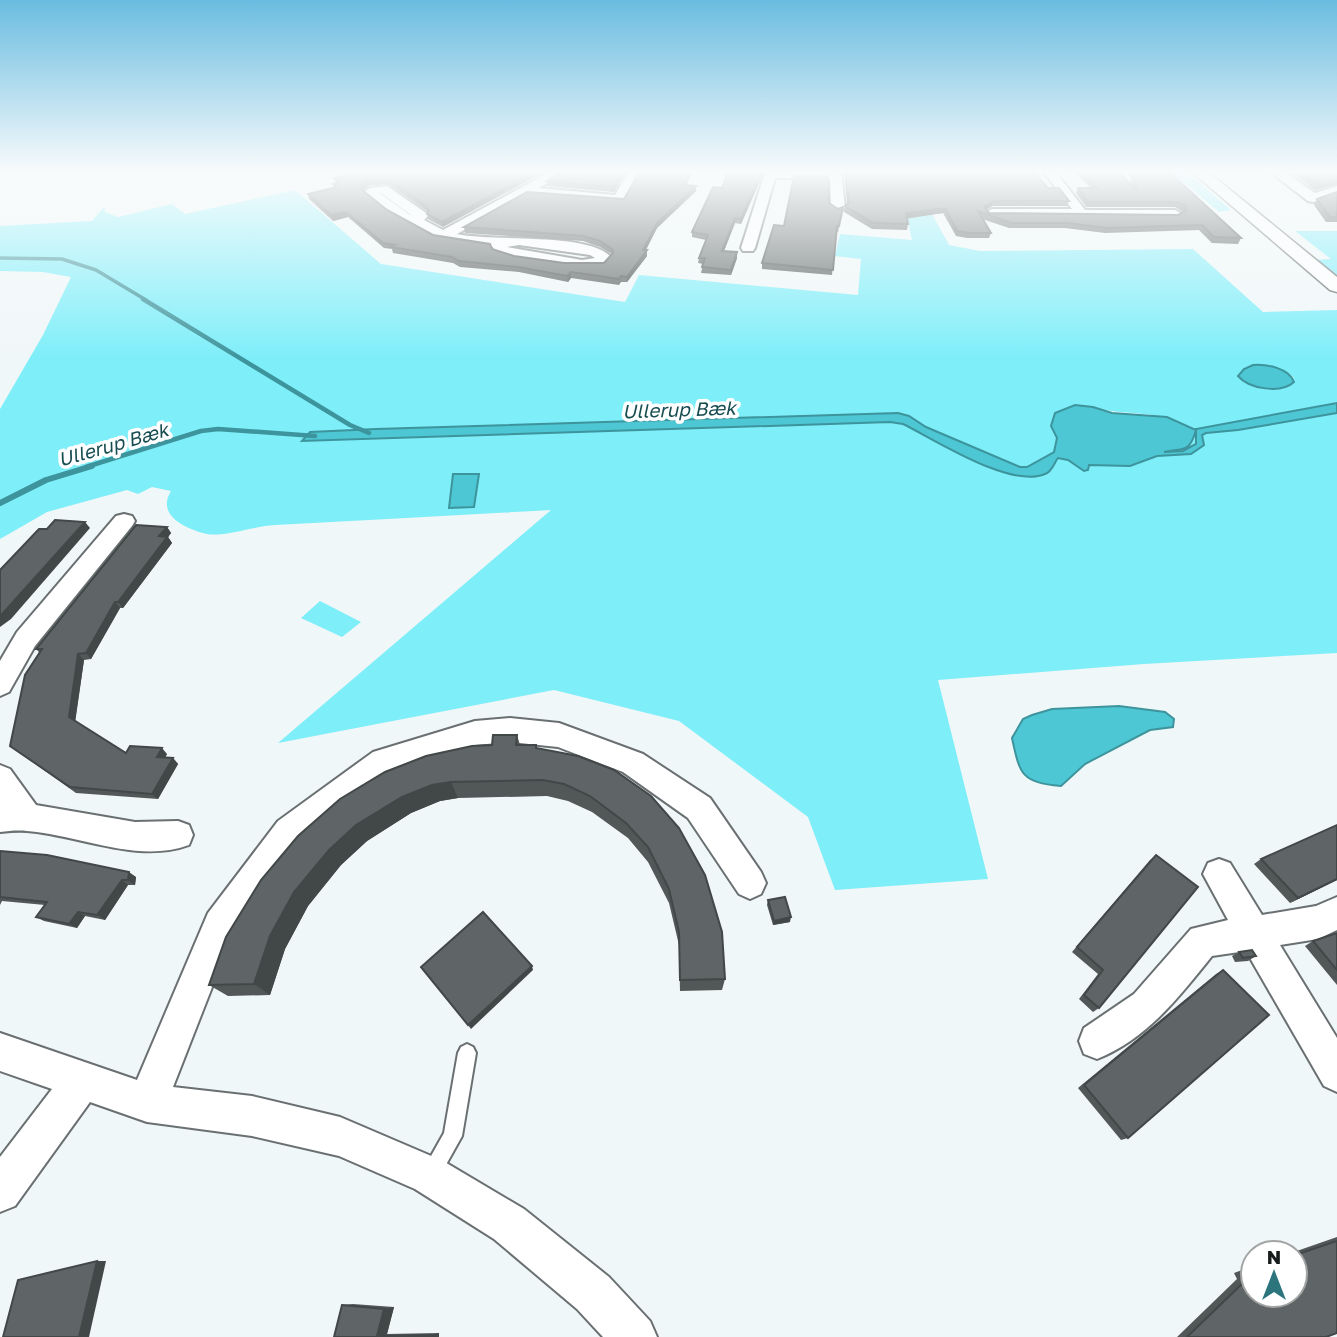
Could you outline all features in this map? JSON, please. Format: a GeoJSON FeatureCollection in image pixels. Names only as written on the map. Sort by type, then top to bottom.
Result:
{"type":"FeatureCollection","features":[{"type":"Feature","properties":{"kind":"street"},"geometry":{"type":"LineString","coordinates":[[436,233],[501,244],[532,243],[594,251],[604,257],[599,263],[582,264],[506,253],[499,249],[501,244]]}},
{"type":"Feature","properties":{"kind":"street"},"geometry":{"type":"LineString","coordinates":[[443,236],[448,233]]}},
{"type":"Feature","properties":{"kind":"street"},"geometry":{"type":"LineString","coordinates":[[748,247],[752,233]]}},
{"type":"Feature","properties":{"kind":"street"},"geometry":{"type":"LineString","coordinates":[[1273,233],[1337,286]]}},
{"type":"Feature","properties":{"kind":"street"},"geometry":{"type":"LineString","coordinates":[[0,685],[26,639],[123,521]]}},
{"type":"Feature","properties":{"kind":"street"},"geometry":{"type":"LineString","coordinates":[[0,658],[26,639]]}},
{"type":"Feature","properties":{"kind":"street"},"geometry":{"type":"LineString","coordinates":[[147,1103],[220,925],[289,831],[383,761],[475,733],[510,730],[559,735],[633,763],[699,808],[750,883]]}},
{"type":"Feature","properties":{"kind":"street"},"geometry":{"type":"LineString","coordinates":[[0,778],[14,817],[135,836],[178,835]]}},
{"type":"Feature","properties":{"kind":"street"},"geometry":{"type":"LineString","coordinates":[[1219,874],[1337,1073]]}},
{"type":"Feature","properties":{"kind":"street"},"geometry":{"type":"LineString","coordinates":[[1097,1041],[1147,1007],[1203,941],[1318,922],[1337,913]]}},
{"type":"Feature","properties":{"kind":"street"},"geometry":{"type":"LineString","coordinates":[[0,1052],[147,1103],[252,1116],[340,1137],[429,1175],[509,1224],[593,1293],[634,1337]]}},
{"type":"Feature","properties":{"kind":"street"},"geometry":{"type":"LineString","coordinates":[[0,1191],[82,1081]]}},
{"type":"Feature","properties":{"kind":"lane"},"geometry":{"type":"LineString","coordinates":[[429,1175],[453,1136],[467,1053]]}},
{"type":"Feature","properties":{"kind":"shaded area"},"geometry":{"type":"Polygon","coordinates":[[[0,233],[345,233],[381,264],[625,302],[639,275],[858,295],[861,259],[835,256],[840,234],[912,240],[911,233],[943,233],[949,245],[980,251],[1193,249],[1263,312],[1337,310],[1337,653],[938,680],[988,879],[835,890],[808,817],[679,721],[554,690],[278,743],[551,510],[275,525],[214,535],[190,529],[175,520],[167,507],[171,491],[152,487],[138,494],[127,490],[47,512],[0,539],[0,409],[43,335],[71,277],[43,272],[0,271],[0,233]],[[1259,365],[1244,369],[1241,380],[1255,386],[1275,387],[1294,378],[1288,373],[1259,365]],[[1093,407],[1057,438],[1057,447],[1051,456],[1136,457],[1149,452],[1185,449],[1190,429],[1179,422],[1155,415],[1093,407]],[[479,474],[453,475],[449,508],[474,507],[479,474]]]}},
{"type":"Feature","properties":{"kind":"shaded area"},"geometry":{"type":"Polygon","coordinates":[[[1298,233],[1337,233],[1337,279],[1314,260],[1331,259],[1298,233]]]}},
{"type":"Feature","properties":{"kind":"shaded area"},"geometry":{"type":"Polygon","coordinates":[[[1253,365],[1283,370],[1294,382],[1281,388],[1257,387],[1238,376],[1253,365]]]}},
{"type":"Feature","properties":{"kind":"shaded area"},"geometry":{"type":"Polygon","coordinates":[[[1337,403],[1337,413],[1206,433],[1202,435],[1204,445],[1191,454],[1157,456],[1130,466],[1089,465],[1088,470],[1084,471],[1068,460],[1058,458],[1047,473],[1030,477],[993,469],[903,424],[890,422],[302,441],[310,432],[898,413],[1020,467],[1027,467],[1054,452],[1057,438],[1051,426],[1055,413],[1075,405],[1112,413],[1167,417],[1196,430],[1337,403]],[[1196,430],[1188,447],[1164,452],[1183,451],[1196,444],[1196,430]]]}},
{"type":"Feature","properties":{"kind":"shaded area"},"geometry":{"type":"Polygon","coordinates":[[[453,474],[479,474],[474,507],[449,508],[453,474]]]}},
{"type":"Feature","properties":{"kind":"shaded area"},"geometry":{"type":"Polygon","coordinates":[[[320,601],[361,622],[342,637],[301,618],[320,601]]]}},
{"type":"Feature","properties":{"kind":"shaded area"},"geometry":{"type":"Polygon","coordinates":[[[1119,706],[1165,712],[1174,719],[1173,727],[1150,730],[1085,764],[1061,786],[1038,782],[1024,774],[1017,761],[1012,738],[1023,719],[1052,709],[1119,706]]]}},
{"type":"Feature","properties":{"kind":"building"},"geometry":{"type":"Polygon","coordinates":[[[372,233],[430,233],[490,244],[492,249],[514,256],[564,263],[604,263],[613,253],[612,249],[600,241],[583,236],[549,233],[652,233],[643,250],[647,250],[627,277],[621,276],[619,279],[571,272],[567,276],[518,267],[459,261],[452,257],[391,247],[395,245],[383,243],[372,233]]]}},
{"type":"Feature","properties":{"kind":"building"},"geometry":{"type":"Polygon","coordinates":[[[699,233],[729,233],[722,251],[737,252],[731,270],[702,267],[705,258],[699,258],[708,235],[699,233]]]}},
{"type":"Feature","properties":{"kind":"building"},"geometry":{"type":"Polygon","coordinates":[[[771,233],[836,233],[833,270],[762,263],[771,233]]]}},
{"type":"Feature","properties":{"kind":"building"},"geometry":{"type":"Polygon","coordinates":[[[1210,233],[1236,233],[1241,238],[1214,237],[1210,233]]]}},
{"type":"Feature","properties":{"kind":"building"},"geometry":{"type":"Polygon","coordinates":[[[55,520],[85,522],[0,616],[0,570],[39,529],[47,529],[55,520]]]}},
{"type":"Feature","properties":{"kind":"building"},"geometry":{"type":"Polygon","coordinates":[[[136,525],[167,527],[159,536],[167,537],[118,602],[115,602],[86,653],[78,654],[69,717],[126,753],[130,746],[162,748],[157,757],[173,758],[152,794],[70,787],[10,746],[25,675],[42,649],[36,649],[136,525]]]}},
{"type":"Feature","properties":{"kind":"building"},"geometry":{"type":"Polygon","coordinates":[[[493,735],[517,735],[516,745],[536,745],[536,748],[578,756],[614,770],[651,796],[679,828],[705,875],[722,932],[725,979],[680,980],[679,932],[669,889],[648,847],[626,823],[590,796],[564,784],[543,780],[451,782],[432,785],[402,797],[356,825],[329,850],[294,892],[270,936],[254,984],[209,985],[226,937],[261,880],[298,836],[340,799],[385,772],[426,756],[472,746],[492,745],[493,735]]]}},
{"type":"Feature","properties":{"kind":"building"},"geometry":{"type":"Polygon","coordinates":[[[1337,825],[1337,879],[1298,898],[1261,859],[1337,825]]]}},
{"type":"Feature","properties":{"kind":"building"},"geometry":{"type":"Polygon","coordinates":[[[0,851],[47,855],[129,872],[128,880],[122,880],[97,915],[78,912],[69,924],[36,917],[47,902],[0,897],[0,851]]]}},
{"type":"Feature","properties":{"kind":"building"},"geometry":{"type":"Polygon","coordinates":[[[1156,855],[1198,887],[1099,1008],[1084,995],[1103,970],[1077,947],[1156,855]]]}},
{"type":"Feature","properties":{"kind":"building"},"geometry":{"type":"Polygon","coordinates":[[[785,897],[791,917],[774,921],[768,900],[785,897]]]}},
{"type":"Feature","properties":{"kind":"building"},"geometry":{"type":"Polygon","coordinates":[[[483,912],[532,966],[468,1025],[421,967],[483,912]]]}},
{"type":"Feature","properties":{"kind":"building"},"geometry":{"type":"Polygon","coordinates":[[[1337,933],[1337,970],[1313,941],[1337,933]]]}},
{"type":"Feature","properties":{"kind":"building"},"geometry":{"type":"Polygon","coordinates":[[[1252,950],[1256,956],[1243,958],[1239,952],[1252,950]]]}},
{"type":"Feature","properties":{"kind":"building"},"geometry":{"type":"Polygon","coordinates":[[[1223,970],[1269,1015],[1128,1138],[1084,1085],[1223,970]]]}},
{"type":"Feature","properties":{"kind":"building"},"geometry":{"type":"Polygon","coordinates":[[[1337,1241],[1337,1333],[1326,1337],[1187,1337],[1239,1287],[1239,1309],[1309,1309],[1309,1250],[1337,1241]]]}},
{"type":"Feature","properties":{"kind":"building"},"geometry":{"type":"Polygon","coordinates":[[[97,1261],[79,1337],[3,1337],[18,1280],[97,1261]]]}},
{"type":"Feature","properties":{"kind":"building"},"geometry":{"type":"Polygon","coordinates":[[[342,1305],[384,1309],[377,1336],[431,1337],[334,1337],[342,1305]]]}},
{"type":"Feature","properties":{"kind":"waterway"},"geometry":{"type":"LineString","coordinates":[[0,258],[62,259],[96,270],[146,300]]}},
{"type":"Feature","properties":{"kind":"waterway"},"geometry":{"type":"LineString","coordinates":[[143,299],[350,425],[369,433]]}},
{"type":"Feature","properties":{"kind":"waterway","name":"Ullerup Bæk"},"geometry":{"type":"LineString","coordinates":[[86,467],[201,431],[218,429],[315,436]]}},
{"type":"Feature","properties":{"kind":"waterway","name":"Ullerup Bæk"},"geometry":{"type":"LineString","coordinates":[[0,503],[46,480],[92,466]]}}]}
